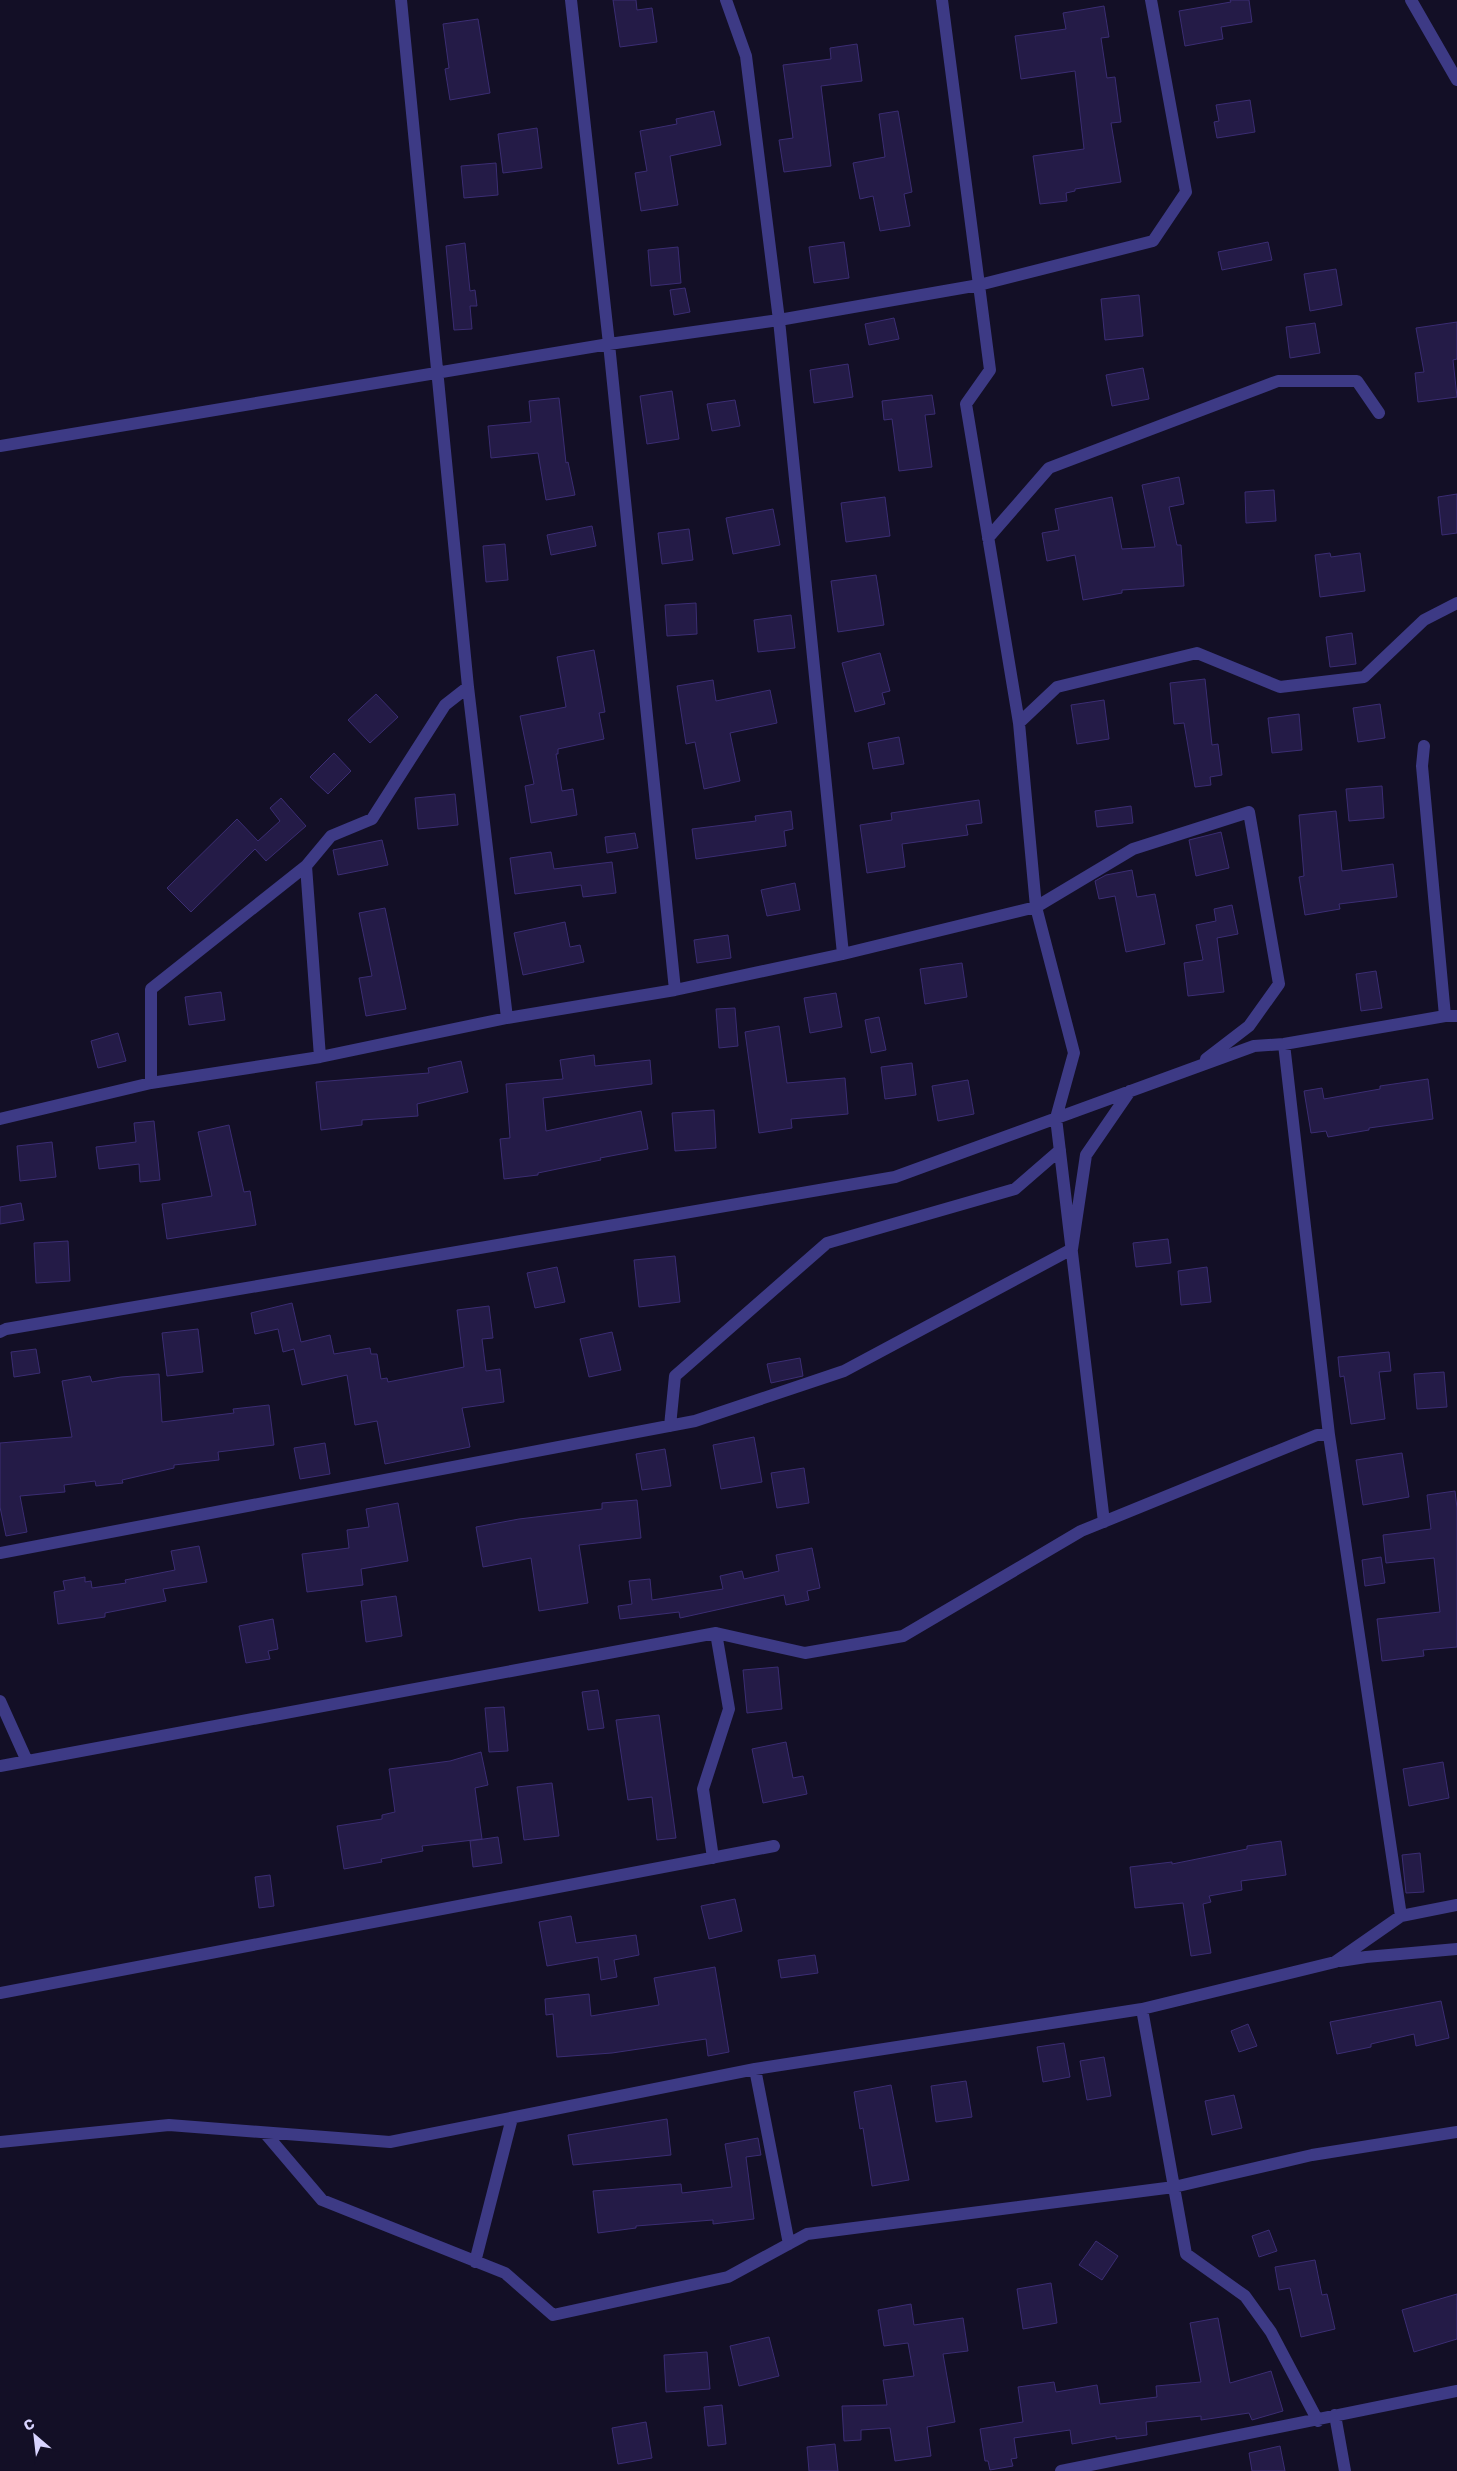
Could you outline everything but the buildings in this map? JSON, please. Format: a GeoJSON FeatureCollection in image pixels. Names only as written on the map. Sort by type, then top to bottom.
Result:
{"type":"FeatureCollection","features":[{"type":"Feature","properties":{"kind":"street"},"geometry":{"type":"LineString","coordinates":[[401,0],[468,687],[507,1018]]}},
{"type":"Feature","properties":{"kind":"street"},"geometry":{"type":"LineString","coordinates":[[571,0],[609,344],[674,990]]}},
{"type":"Feature","properties":{"kind":"street"},"geometry":{"type":"LineString","coordinates":[[726,0],[746,56],[780,320],[843,954]]}},
{"type":"Feature","properties":{"kind":"street"},"geometry":{"type":"LineString","coordinates":[[942,0],[990,370],[966,404],[1019,724],[1036,907],[1074,1053],[1056,1118],[1104,1522]]}},
{"type":"Feature","properties":{"kind":"street"},"geometry":{"type":"LineString","coordinates":[[0,446],[78,435],[609,344],[780,320],[979,285],[1153,241],[1186,192],[1151,0]]}},
{"type":"Feature","properties":{"kind":"street"},"geometry":{"type":"LineString","coordinates":[[1410,0],[1457,80]]}},
{"type":"Feature","properties":{"kind":"street"},"geometry":{"type":"LineString","coordinates":[[988,538],[1049,468],[1278,381],[1358,381],[1379,413]]}},
{"type":"Feature","properties":{"kind":"street"},"geometry":{"type":"LineString","coordinates":[[1019,724],[1057,687],[1197,654],[1280,687],[1364,677],[1424,620],[1457,603]]}},
{"type":"Feature","properties":{"kind":"street"},"geometry":{"type":"LineString","coordinates":[[151,1083],[151,990],[306,866],[331,836],[372,819],[445,704],[468,687]]}},
{"type":"Feature","properties":{"kind":"street"},"geometry":{"type":"LineString","coordinates":[[0,1332],[6,1329],[896,1177],[1254,1046],[1284,1044],[1451,1016],[1422,766],[1424,746]]}},
{"type":"Feature","properties":{"kind":"street"},"geometry":{"type":"LineString","coordinates":[[0,1119],[151,1083],[320,1058],[507,1018],[674,990],[843,954],[1036,907],[1133,849],[1249,812],[1279,984],[1250,1026],[1195,1068]]}},
{"type":"Feature","properties":{"kind":"street"},"geometry":{"type":"LineString","coordinates":[[306,866],[320,1058]]}},
{"type":"Feature","properties":{"kind":"street"},"geometry":{"type":"LineString","coordinates":[[1284,1044],[1329,1435],[1401,1916]]}},
{"type":"Feature","properties":{"kind":"street"},"geometry":{"type":"LineString","coordinates":[[1072,1249],[1086,1155],[1130,1092]]}},
{"type":"Feature","properties":{"kind":"street"},"geometry":{"type":"LineString","coordinates":[[670,1426],[675,1376],[827,1243],[1015,1190],[1060,1150]]}},
{"type":"Feature","properties":{"kind":"street"},"geometry":{"type":"LineString","coordinates":[[0,1553],[694,1421],[844,1371],[1072,1249]]}},
{"type":"Feature","properties":{"kind":"street"},"geometry":{"type":"LineString","coordinates":[[0,1766],[716,1633],[805,1653],[903,1636],[1081,1531],[1316,1435],[1329,1435]]}},
{"type":"Feature","properties":{"kind":"street"},"geometry":{"type":"LineString","coordinates":[[713,1858],[703,1789],[729,1709],[716,1633]]}},
{"type":"Feature","properties":{"kind":"street"},"geometry":{"type":"LineString","coordinates":[[0,1701],[27,1761]]}},
{"type":"Feature","properties":{"kind":"street"},"geometry":{"type":"LineString","coordinates":[[0,1994],[774,1846]]}},
{"type":"Feature","properties":{"kind":"street"},"geometry":{"type":"LineString","coordinates":[[1335,1962],[1401,1916],[1457,1905]]}},
{"type":"Feature","properties":{"kind":"street"},"geometry":{"type":"LineString","coordinates":[[0,2142],[169,2125],[390,2142],[755,2069],[1142,2009],[1335,1962],[1457,1948]]}},
{"type":"Feature","properties":{"kind":"street"},"geometry":{"type":"LineString","coordinates":[[1142,2009],[1186,2254],[1245,2296],[1271,2332],[1318,2421]]}},
{"type":"Feature","properties":{"kind":"street"},"geometry":{"type":"LineString","coordinates":[[755,2069],[789,2244]]}},
{"type":"Feature","properties":{"kind":"street"},"geometry":{"type":"LineString","coordinates":[[475,2262],[512,2118]]}},
{"type":"Feature","properties":{"kind":"street"},"geometry":{"type":"LineString","coordinates":[[265,2133],[322,2200],[505,2273],[553,2315],[728,2277],[807,2234],[1174,2188],[1312,2155],[1457,2132]]}},
{"type":"Feature","properties":{"kind":"street"},"geometry":{"type":"LineString","coordinates":[[1061,2471],[1318,2421],[1457,2391]]}},
{"type":"Feature","properties":{"kind":"street"},"geometry":{"type":"LineString","coordinates":[[1335,2416],[1345,2471]]}}]}
